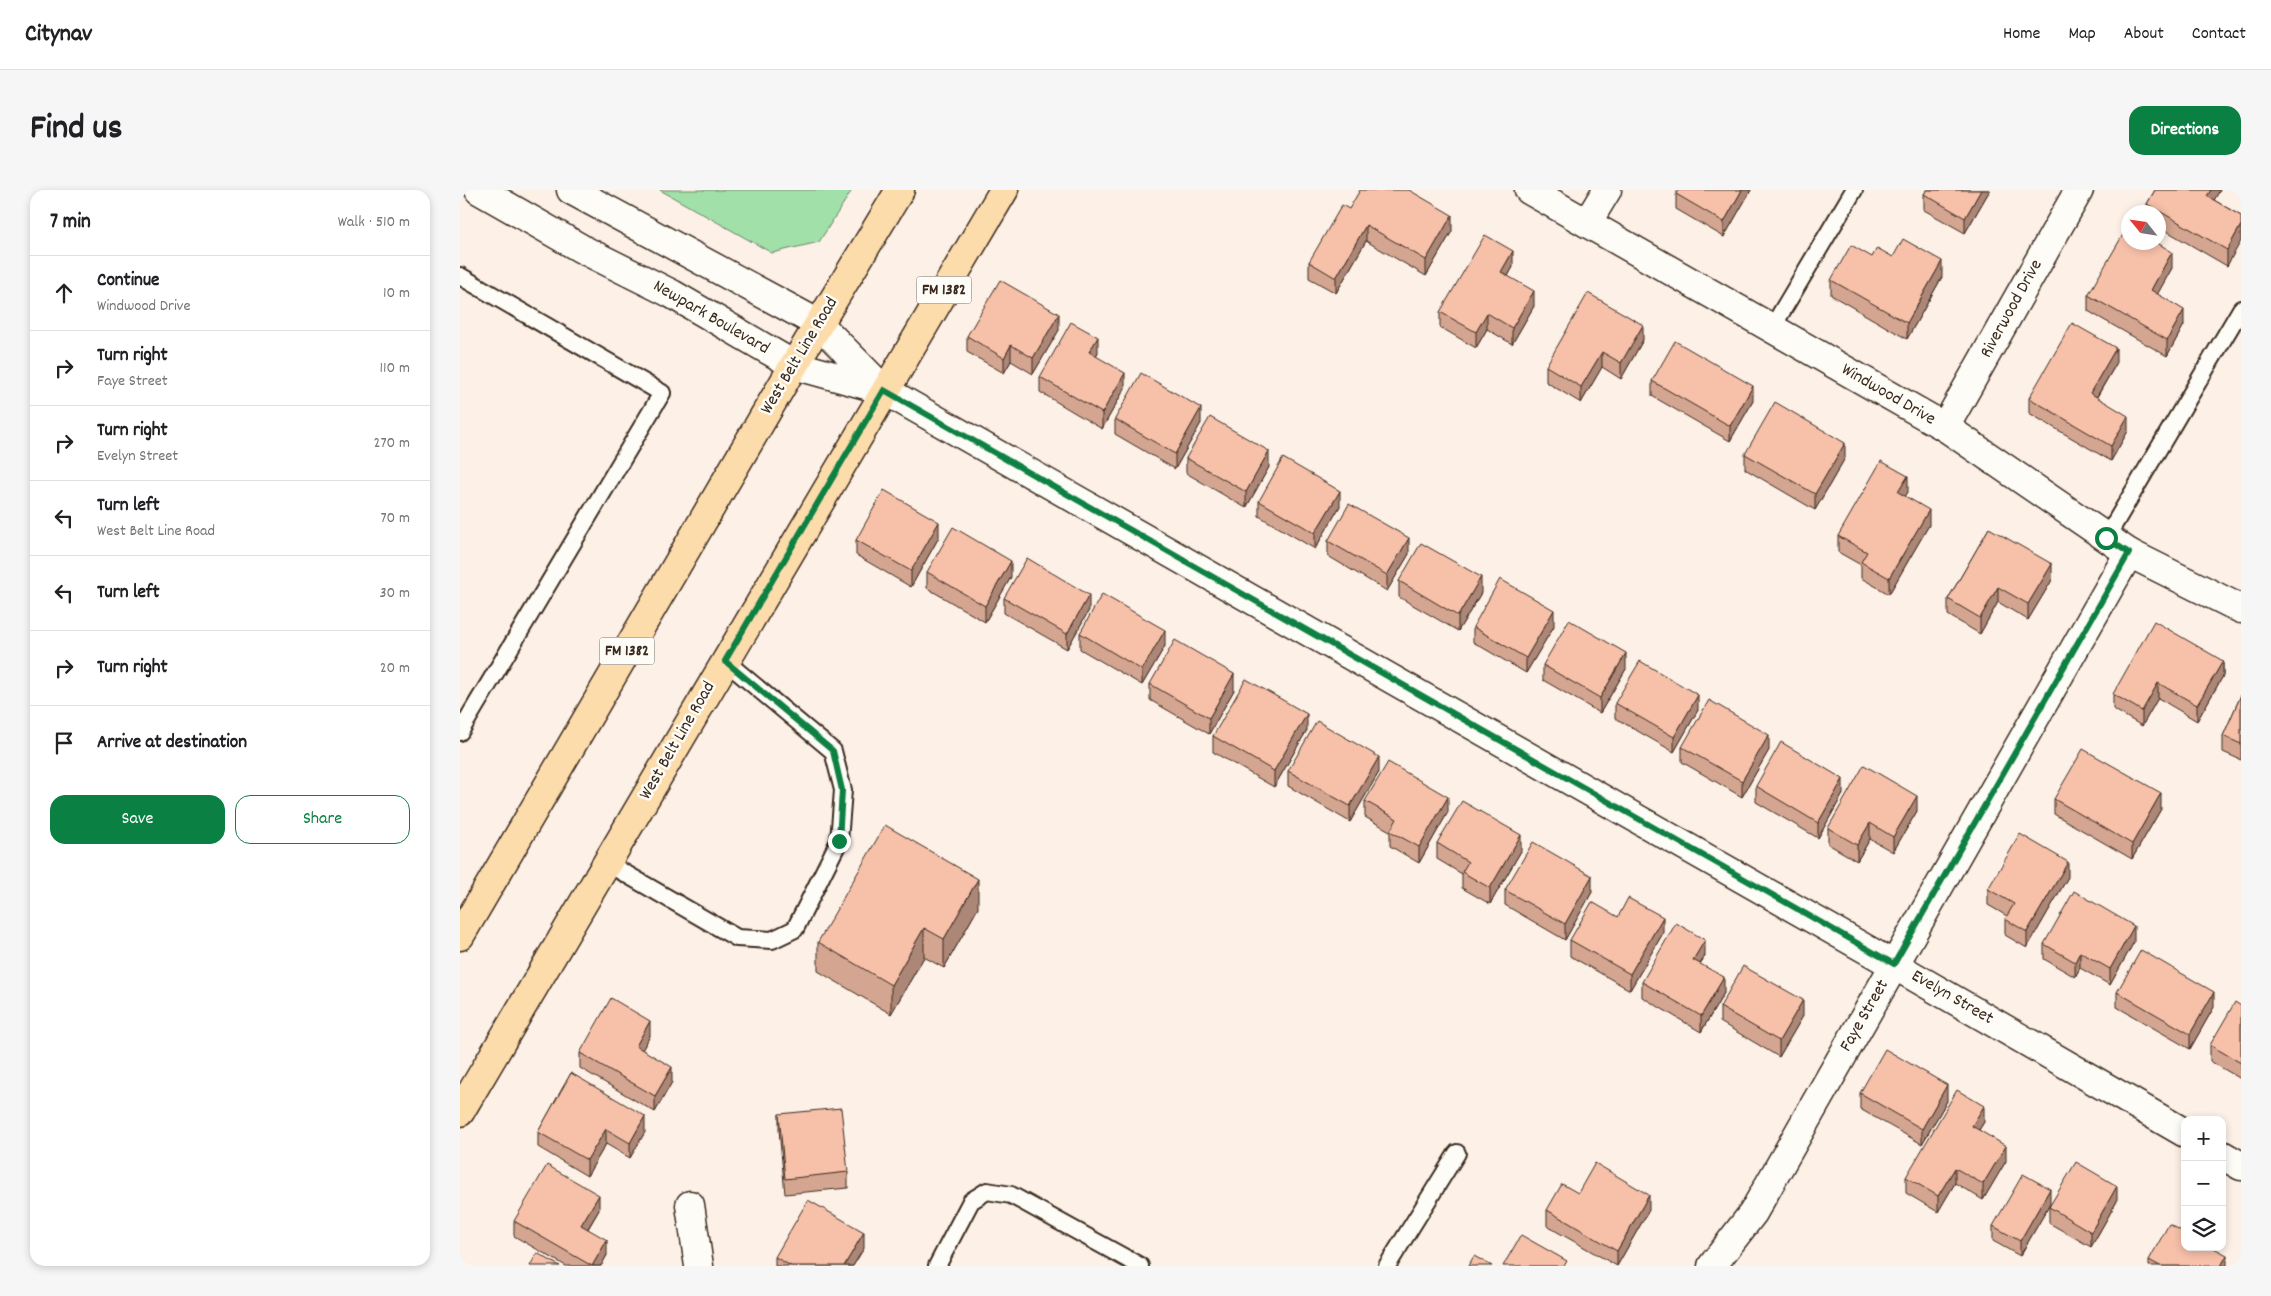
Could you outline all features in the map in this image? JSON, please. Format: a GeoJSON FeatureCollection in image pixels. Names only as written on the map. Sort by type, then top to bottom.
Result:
{"type":"FeatureCollection","features":[{"type":"Feature","properties":{"kind":"main road","name":"West Belt Line Road"},"geometry":{"type":"LineString","coordinates":[[460,936],[794,366],[900,190]]}},
{"type":"Feature","properties":{"kind":"main road","name":"West Belt Line Road"},"geometry":{"type":"LineString","coordinates":[[460,1112],[884,390],[1004,190]]}},
{"type":"Feature","properties":{"kind":"street","name":"Newpark Boulevard"},"geometry":{"type":"LineString","coordinates":[[479,190],[509,197],[582,249],[672,294],[794,366],[884,390]]}},
{"type":"Feature","properties":{"kind":"street"},"geometry":{"type":"LineString","coordinates":[[571,190],[819,324],[884,390]]}},
{"type":"Feature","properties":{"kind":"street","name":"Windwood Drive"},"geometry":{"type":"LineString","coordinates":[[1529,190],[1945,427],[2129,553],[2241,609]]}},
{"type":"Feature","properties":{"kind":"street"},"geometry":{"type":"LineString","coordinates":[[1587,223],[1607,190]]}},
{"type":"Feature","properties":{"kind":"street","name":"Riverwood Drive"},"geometry":{"type":"LineString","coordinates":[[1945,427],[2079,190]]}},
{"type":"Feature","properties":{"kind":"street","name":"Evelyn Street"},"geometry":{"type":"LineString","coordinates":[[884,390],[1894,964],[2181,1131]]}},
{"type":"Feature","properties":{"kind":"street","name":"Faye Street"},"geometry":{"type":"LineString","coordinates":[[1712,1266],[1753,1213],[2129,553]]}},
{"type":"Feature","properties":{"kind":"street"},"geometry":{"type":"LineString","coordinates":[[2226,1157],[2241,1166]]}},
{"type":"Feature","properties":{"kind":"street"},"geometry":{"type":"LineString","coordinates":[[690,1205],[699,1266]]}},
{"type":"Feature","properties":{"kind":"lane"},"geometry":{"type":"LineString","coordinates":[[1772,328],[1854,190]]}},
{"type":"Feature","properties":{"kind":"lane"},"geometry":{"type":"LineString","coordinates":[[460,276],[662,393],[460,732]]}},
{"type":"Feature","properties":{"kind":"lane"},"geometry":{"type":"LineString","coordinates":[[2106,538],[2241,309]]}},
{"type":"Feature","properties":{"kind":"lane"},"geometry":{"type":"LineString","coordinates":[[607,863],[738,938],[772,940],[795,929],[839,841],[842,790],[833,751],[725,661]]}},
{"type":"Feature","properties":{"kind":"lane"},"geometry":{"type":"LineString","coordinates":[[1387,1266],[1457,1153]]}},
{"type":"Feature","properties":{"kind":"lane"},"geometry":{"type":"LineString","coordinates":[[937,1266],[971,1201],[987,1191],[1011,1196],[1140,1266]]}},
{"type":"Feature","properties":{"kind":"green space"},"geometry":{"type":"Polygon","coordinates":[[[660,190],[852,190],[819,242],[772,253],[660,190]]]}},
{"type":"Feature","properties":{"kind":"building"},"geometry":{"type":"Polygon","coordinates":[[[1360,190],[1409,190],[1452,215],[1426,260],[1366,225],[1336,278],[1309,262],[1342,205],[1349,209],[1360,190]]]}},
{"type":"Feature","properties":{"kind":"building"},"geometry":{"type":"Polygon","coordinates":[[[1678,190],[1742,190],[1724,222],[1676,194],[1678,190]]]}},
{"type":"Feature","properties":{"kind":"building"},"geometry":{"type":"Polygon","coordinates":[[[1927,190],[1981,190],[1965,218],[1924,194],[1927,190]]]}},
{"type":"Feature","properties":{"kind":"building"},"geometry":{"type":"Polygon","coordinates":[[[2155,190],[2211,190],[2207,196],[2241,216],[2241,225],[2227,250],[2166,215],[2166,205],[2147,204],[2155,190]]]}},
{"type":"Feature","properties":{"kind":"building"},"geometry":{"type":"Polygon","coordinates":[[[1485,235],[1513,251],[1501,272],[1534,291],[1512,328],[1487,313],[1476,332],[1440,312],[1485,235]]]}},
{"type":"Feature","properties":{"kind":"building"},"geometry":{"type":"Polygon","coordinates":[[[2121,238],[2121,250],[2166,250],[2166,248],[2172,252],[2151,290],[2184,310],[2167,340],[2088,295],[2121,238]]]}},
{"type":"Feature","properties":{"kind":"building"},"geometry":{"type":"Polygon","coordinates":[[[1903,239],[1942,261],[1907,323],[1831,280],[1851,245],[1872,257],[1877,248],[1893,257],[1903,239]]]}},
{"type":"Feature","properties":{"kind":"building"},"geometry":{"type":"Polygon","coordinates":[[[1000,280],[1059,314],[1033,358],[1011,345],[1004,358],[967,336],[1000,280]]]}},
{"type":"Feature","properties":{"kind":"building"},"geometry":{"type":"Polygon","coordinates":[[[1588,293],[1643,325],[1621,363],[1602,352],[1581,387],[1546,366],[1588,293]]]}},
{"type":"Feature","properties":{"kind":"building"},"geometry":{"type":"Polygon","coordinates":[[[1071,322],[1098,337],[1089,352],[1125,373],[1102,413],[1040,377],[1071,322]]]}},
{"type":"Feature","properties":{"kind":"building"},"geometry":{"type":"Polygon","coordinates":[[[2072,323],[2116,348],[2090,393],[2128,416],[2111,446],[2029,398],[2072,323]]]}},
{"type":"Feature","properties":{"kind":"building"},"geometry":{"type":"Polygon","coordinates":[[[1675,341],[1753,386],[1730,426],[1652,381],[1675,341]]]}},
{"type":"Feature","properties":{"kind":"building"},"geometry":{"type":"Polygon","coordinates":[[[1141,373],[1201,408],[1175,454],[1115,419],[1141,373]]]}},
{"type":"Feature","properties":{"kind":"building"},"geometry":{"type":"Polygon","coordinates":[[[1775,402],[1845,443],[1815,494],[1745,454],[1775,402]]]}},
{"type":"Feature","properties":{"kind":"building"},"geometry":{"type":"Polygon","coordinates":[[[1210,417],[1269,451],[1246,492],[1186,458],[1210,417]]]}},
{"type":"Feature","properties":{"kind":"building"},"geometry":{"type":"Polygon","coordinates":[[[1283,458],[1340,491],[1315,533],[1259,501],[1283,458]]]}},
{"type":"Feature","properties":{"kind":"building"},"geometry":{"type":"Polygon","coordinates":[[[1881,461],[1908,476],[1898,492],[1929,510],[1889,578],[1861,562],[1867,552],[1838,536],[1881,461]]]}},
{"type":"Feature","properties":{"kind":"building"},"geometry":{"type":"Polygon","coordinates":[[[884,490],[939,522],[911,571],[856,540],[884,490]]]}},
{"type":"Feature","properties":{"kind":"building"},"geometry":{"type":"Polygon","coordinates":[[[1349,504],[1409,538],[1387,575],[1328,541],[1349,504]]]}},
{"type":"Feature","properties":{"kind":"building"},"geometry":{"type":"Polygon","coordinates":[[[953,527],[1011,561],[985,606],[927,572],[953,527]]]}},
{"type":"Feature","properties":{"kind":"building"},"geometry":{"type":"Polygon","coordinates":[[[1989,528],[2052,564],[2028,604],[1998,587],[1980,618],[1948,599],[1989,528]]]}},
{"type":"Feature","properties":{"kind":"building"},"geometry":{"type":"Polygon","coordinates":[[[1421,543],[1481,577],[1458,616],[1399,581],[1421,543]]]}},
{"type":"Feature","properties":{"kind":"building"},"geometry":{"type":"Polygon","coordinates":[[[1027,558],[1089,595],[1067,634],[1004,598],[1027,558]]]}},
{"type":"Feature","properties":{"kind":"building"},"geometry":{"type":"Polygon","coordinates":[[[1500,579],[1554,610],[1526,658],[1473,627],[1500,579]]]}},
{"type":"Feature","properties":{"kind":"building"},"geometry":{"type":"Polygon","coordinates":[[[1102,594],[1165,630],[1142,670],[1080,633],[1102,594]]]}},
{"type":"Feature","properties":{"kind":"building"},"geometry":{"type":"Polygon","coordinates":[[[1569,620],[1626,653],[1600,698],[1543,665],[1569,620]]]}},
{"type":"Feature","properties":{"kind":"building"},"geometry":{"type":"Polygon","coordinates":[[[2154,621],[2223,661],[2197,705],[2158,683],[2142,711],[2113,694],[2154,621]]]}},
{"type":"Feature","properties":{"kind":"building"},"geometry":{"type":"Polygon","coordinates":[[[1175,640],[1234,674],[1209,718],[1150,684],[1175,640]]]}},
{"type":"Feature","properties":{"kind":"building"},"geometry":{"type":"Polygon","coordinates":[[[1640,661],[1698,695],[1674,737],[1615,703],[1640,661]]]}},
{"type":"Feature","properties":{"kind":"building"},"geometry":{"type":"Polygon","coordinates":[[[1246,679],[1307,714],[1274,771],[1213,736],[1246,679]]]}},
{"type":"Feature","properties":{"kind":"building"},"geometry":{"type":"Polygon","coordinates":[[[2241,695],[2241,744],[2223,736],[2241,695]]]}},
{"type":"Feature","properties":{"kind":"building"},"geometry":{"type":"Polygon","coordinates":[[[1709,700],[1769,735],[1742,781],[1682,747],[1709,700]]]}},
{"type":"Feature","properties":{"kind":"building"},"geometry":{"type":"Polygon","coordinates":[[[1317,721],[1379,757],[1350,806],[1288,771],[1317,721]]]}},
{"type":"Feature","properties":{"kind":"building"},"geometry":{"type":"Polygon","coordinates":[[[1781,742],[1843,779],[1818,823],[1756,786],[1781,742]]]}},
{"type":"Feature","properties":{"kind":"building"},"geometry":{"type":"Polygon","coordinates":[[[2083,749],[2161,793],[2132,844],[2054,799],[2083,749]]]}},
{"type":"Feature","properties":{"kind":"building"},"geometry":{"type":"Polygon","coordinates":[[[1388,762],[1448,797],[1419,847],[1390,831],[1397,819],[1365,801],[1388,762]]]}},
{"type":"Feature","properties":{"kind":"building"},"geometry":{"type":"Polygon","coordinates":[[[1864,765],[1917,796],[1893,837],[1870,823],[1857,845],[1828,828],[1864,765]]]}},
{"type":"Feature","properties":{"kind":"building"},"geometry":{"type":"Polygon","coordinates":[[[1462,801],[1521,835],[1490,888],[1462,872],[1468,862],[1437,843],[1462,801]]]}},
{"type":"Feature","properties":{"kind":"building"},"geometry":{"type":"Polygon","coordinates":[[[885,825],[978,879],[944,939],[924,928],[891,985],[818,942],[885,825]]]}},
{"type":"Feature","properties":{"kind":"building"},"geometry":{"type":"Polygon","coordinates":[[[2020,834],[2068,862],[2027,932],[2005,919],[2014,904],[1988,889],[2020,834]]]}},
{"type":"Feature","properties":{"kind":"building"},"geometry":{"type":"Polygon","coordinates":[[[1533,842],[1592,876],[1565,924],[1505,890],[1533,842]]]}},
{"type":"Feature","properties":{"kind":"building"},"geometry":{"type":"Polygon","coordinates":[[[2074,891],[2134,926],[2110,969],[2080,952],[2075,962],[2044,944],[2074,891]]]}},
{"type":"Feature","properties":{"kind":"building"},"geometry":{"type":"Polygon","coordinates":[[[1628,898],[1663,917],[1630,974],[1570,940],[1592,902],[1618,917],[1628,898]]]}},
{"type":"Feature","properties":{"kind":"building"},"geometry":{"type":"Polygon","coordinates":[[[1676,923],[1705,940],[1693,960],[1724,977],[1701,1016],[1642,982],[1676,923]]]}},
{"type":"Feature","properties":{"kind":"building"},"geometry":{"type":"Polygon","coordinates":[[[2141,950],[2214,992],[2190,1034],[2117,992],[2141,950]]]}},
{"type":"Feature","properties":{"kind":"building"},"geometry":{"type":"Polygon","coordinates":[[[1743,966],[1803,1000],[1779,1041],[1720,1007],[1743,966]]]}},
{"type":"Feature","properties":{"kind":"building"},"geometry":{"type":"Polygon","coordinates":[[[611,998],[650,1021],[636,1046],[672,1067],[655,1096],[580,1053],[611,998]]]}},
{"type":"Feature","properties":{"kind":"building"},"geometry":{"type":"Polygon","coordinates":[[[2235,1002],[2241,1006],[2241,1063],[2210,1045],[2235,1002]]]}},
{"type":"Feature","properties":{"kind":"building"},"geometry":{"type":"Polygon","coordinates":[[[1885,1049],[1947,1085],[1922,1129],[1860,1093],[1885,1049]]]}},
{"type":"Feature","properties":{"kind":"building"},"geometry":{"type":"Polygon","coordinates":[[[571,1073],[645,1116],[630,1143],[606,1129],[587,1160],[538,1132],[571,1073]]]}},
{"type":"Feature","properties":{"kind":"building"},"geometry":{"type":"Polygon","coordinates":[[[1957,1090],[1984,1106],[1972,1126],[2006,1146],[1983,1184],[1955,1168],[1938,1196],[1906,1177],[1957,1090]]]}},
{"type":"Feature","properties":{"kind":"building"},"geometry":{"type":"Polygon","coordinates":[[[841,1108],[848,1172],[785,1179],[779,1114],[841,1108]]]}},
{"type":"Feature","properties":{"kind":"building"},"geometry":{"type":"Polygon","coordinates":[[[2076,1162],[2117,1186],[2091,1232],[2049,1207],[2076,1162]]]}},
{"type":"Feature","properties":{"kind":"building"},"geometry":{"type":"Polygon","coordinates":[[[1595,1163],[1649,1195],[1617,1251],[1547,1210],[1562,1184],[1578,1193],[1595,1163]]]}},
{"type":"Feature","properties":{"kind":"building"},"geometry":{"type":"Polygon","coordinates":[[[547,1165],[599,1195],[581,1225],[607,1240],[592,1266],[514,1221],[547,1165]]]}},
{"type":"Feature","properties":{"kind":"building"},"geometry":{"type":"Polygon","coordinates":[[[2023,1174],[2050,1189],[2020,1241],[1993,1226],[2023,1174]]]}},
{"type":"Feature","properties":{"kind":"building"},"geometry":{"type":"Polygon","coordinates":[[[808,1200],[864,1232],[844,1266],[791,1266],[775,1257],[808,1200]]]}},
{"type":"Feature","properties":{"kind":"building"},"geometry":{"type":"Polygon","coordinates":[[[2169,1224],[2181,1231],[2181,1251],[2220,1251],[2227,1255],[2221,1266],[2160,1266],[2149,1260],[2169,1224]]]}},
{"type":"Feature","properties":{"kind":"building"},"geometry":{"type":"Polygon","coordinates":[[[1521,1235],[1567,1261],[1564,1266],[1503,1266],[1521,1235]]]}},
{"type":"Feature","properties":{"kind":"building"},"geometry":{"type":"Polygon","coordinates":[[[537,1253],[560,1266],[530,1266],[537,1253]]]}},
{"type":"Feature","properties":{"kind":"building"},"geometry":{"type":"Polygon","coordinates":[[[1474,1256],[1492,1266],[1468,1266],[1474,1256]]]}},
{"type":"Feature","properties":{"kind":"route"},"geometry":{"type":"LineString","coordinates":[[839,841],[842,790],[833,751],[725,661],[884,390],[1894,964],[2129,553],[2106,538]]}}]}
